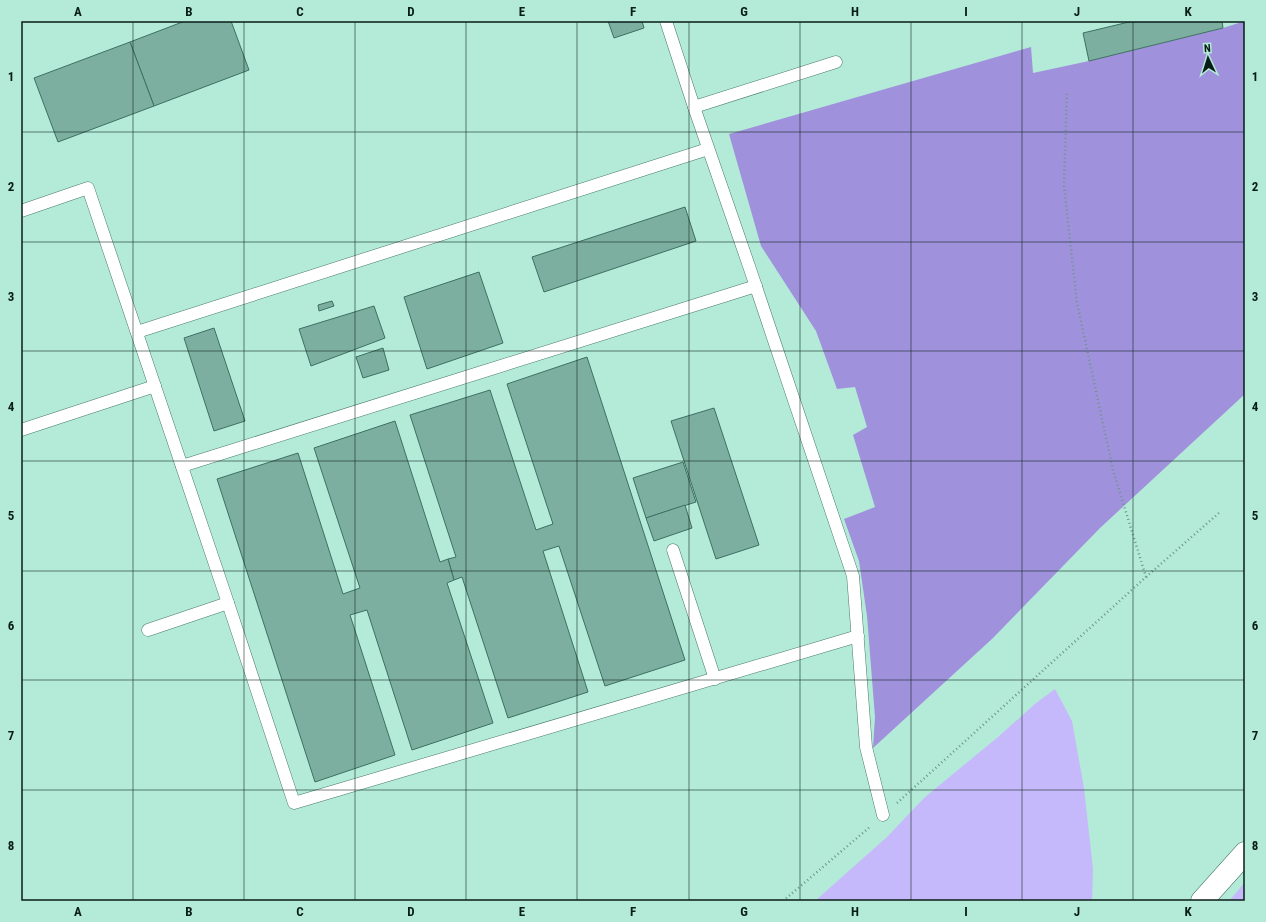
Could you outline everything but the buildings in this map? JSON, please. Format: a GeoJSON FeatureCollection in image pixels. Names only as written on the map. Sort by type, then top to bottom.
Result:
{"type":"FeatureCollection","features":[{"type":"Feature","properties":{"kind":"highway"},"geometry":{"type":"LineString","coordinates":[[1202,901],[1245,853]]}},
{"type":"Feature","properties":{"kind":"lane"},"geometry":{"type":"LineString","coordinates":[[666,21],[853,576],[866,747],[883,815]]}},
{"type":"Feature","properties":{"kind":"lane"},"geometry":{"type":"LineString","coordinates":[[694,107],[836,62]]}},
{"type":"Feature","properties":{"kind":"lane"},"geometry":{"type":"LineString","coordinates":[[137,332],[708,149]]}},
{"type":"Feature","properties":{"kind":"lane"},"geometry":{"type":"LineString","coordinates":[[21,211],[88,188],[294,803],[858,636]]}},
{"type":"Feature","properties":{"kind":"lane"},"geometry":{"type":"LineString","coordinates":[[182,466],[756,286]]}},
{"type":"Feature","properties":{"kind":"lane"},"geometry":{"type":"LineString","coordinates":[[21,430],[155,386]]}},
{"type":"Feature","properties":{"kind":"lane"},"geometry":{"type":"LineString","coordinates":[[673,550],[715,679]]}},
{"type":"Feature","properties":{"kind":"lane"},"geometry":{"type":"LineString","coordinates":[[148,630],[228,603]]}},
{"type":"Feature","properties":{"kind":"path"},"geometry":{"type":"LineString","coordinates":[[1068,91],[1064,186],[1077,303],[1113,470],[1146,577]]}},
{"type":"Feature","properties":{"kind":"path"},"geometry":{"type":"LineString","coordinates":[[783,901],[883,815],[1220,512]]}},
{"type":"Feature","properties":{"kind":"shaded area"},"geometry":{"type":"Polygon","coordinates":[[[1245,21],[1245,394],[1100,528],[993,638],[873,748],[875,717],[867,616],[859,561],[844,519],[875,507],[853,435],[867,427],[855,387],[837,389],[816,331],[761,246],[729,134],[1031,47],[1033,73],[1089,61],[1223,28],[1245,21]]]}},
{"type":"Feature","properties":{"kind":"shaded area"},"geometry":{"type":"Polygon","coordinates":[[[1055,689],[1072,721],[1084,788],[1093,869],[1092,901],[815,901],[887,837],[924,798],[998,737],[1036,703],[1055,689]]]}},
{"type":"Feature","properties":{"kind":"shaded area"},"geometry":{"type":"Polygon","coordinates":[[[1245,882],[1245,901],[1229,901],[1245,882]]]}}]}
